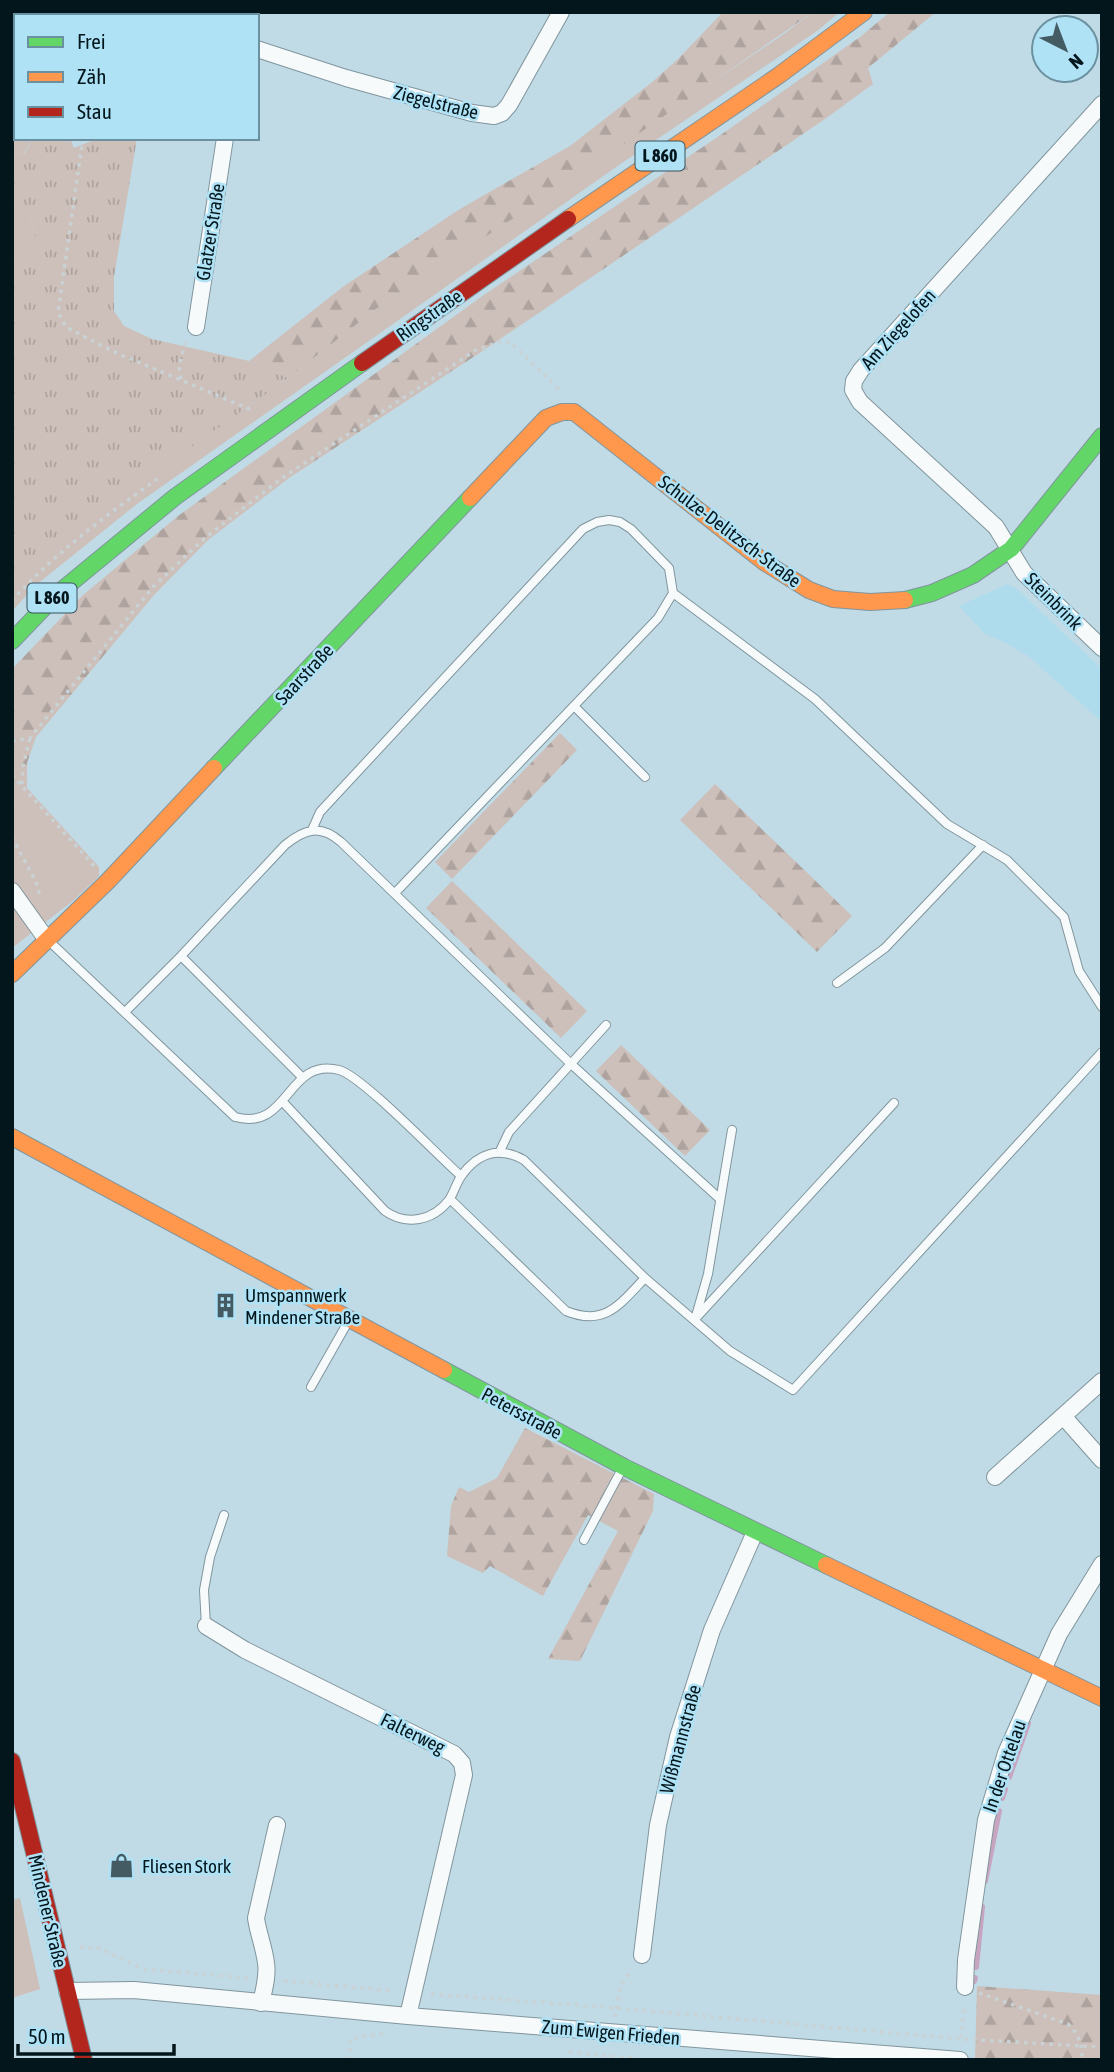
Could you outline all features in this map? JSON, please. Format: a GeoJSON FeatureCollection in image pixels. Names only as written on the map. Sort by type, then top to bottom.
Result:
{"type":"FeatureCollection","features":[{"type":"Feature","properties":{"kind":"street","name":"Ziegelstraße"},"geometry":{"type":"LineString","coordinates":[[259,50],[346,78],[472,113],[494,116],[502,113],[509,105],[561,12]]}},
{"type":"Feature","properties":{"kind":"street","name":"Ringstraße"},"geometry":{"type":"LineString","coordinates":[[12,641],[56,595],[96,559],[174,497],[453,298],[766,83],[864,12]]}},
{"type":"Feature","properties":{"kind":"street","name":"Am Ziegelofen"},"geometry":{"type":"LineString","coordinates":[[1011,549],[996,527],[860,402],[853,390],[854,381],[861,370],[1102,104]]}},
{"type":"Feature","properties":{"kind":"street","name":"Glatzer Straße"},"geometry":{"type":"LineString","coordinates":[[196,327],[225,140]]}},
{"type":"Feature","properties":{"kind":"street","name":"Schulze-Delitzsch-Straße"},"geometry":{"type":"LineString","coordinates":[[568,412],[764,562],[809,590],[833,600],[870,602],[904,600],[932,593],[973,575],[1011,549],[1102,436]]}},
{"type":"Feature","properties":{"kind":"street","name":"Saarstraße"},"geometry":{"type":"LineString","coordinates":[[12,974],[108,881],[546,418],[568,412]]}},
{"type":"Feature","properties":{"kind":"street","name":"Steinbrink"},"geometry":{"type":"LineString","coordinates":[[1011,549],[1024,573],[1102,648]]}},
{"type":"Feature","properties":{"kind":"street"},"geometry":{"type":"LineString","coordinates":[[12,891],[47,940]]}},
{"type":"Feature","properties":{"kind":"street"},"geometry":{"type":"LineString","coordinates":[[12,908],[47,940]]}},
{"type":"Feature","properties":{"kind":"street","name":"Petersstraße"},"geometry":{"type":"LineString","coordinates":[[12,1137],[624,1467],[1102,1698]]}},
{"type":"Feature","properties":{"kind":"street"},"geometry":{"type":"LineString","coordinates":[[995,1477],[1102,1381]]}},
{"type":"Feature","properties":{"kind":"street"},"geometry":{"type":"LineString","coordinates":[[1063,1416],[1102,1460]]}},
{"type":"Feature","properties":{"kind":"street","name":"Wißmannstraße"},"geometry":{"type":"LineString","coordinates":[[642,1955],[658,1825],[678,1737],[712,1630],[755,1532]]}},
{"type":"Feature","properties":{"kind":"street","name":"In der Ottelau"},"geometry":{"type":"LineString","coordinates":[[965,1987],[966,1960],[986,1820],[1006,1753],[1059,1634],[1102,1564]]}},
{"type":"Feature","properties":{"kind":"street","name":"Falterweg"},"geometry":{"type":"LineString","coordinates":[[206,1626],[245,1650],[454,1754],[462,1763],[464,1775],[408,2016]]}},
{"type":"Feature","properties":{"kind":"street","name":"Mindener Straße"},"geometry":{"type":"LineString","coordinates":[[12,1761],[84,2060]]}},
{"type":"Feature","properties":{"kind":"street"},"geometry":{"type":"LineString","coordinates":[[261,2003],[266,1963],[256,1918],[277,1825]]}},
{"type":"Feature","properties":{"kind":"street","name":"Zum Ewigen Frieden"},"geometry":{"type":"LineString","coordinates":[[67,1991],[134,1990],[408,2016],[960,2060]]}},
{"type":"Feature","properties":{"kind":"lane"},"geometry":{"type":"LineString","coordinates":[[312,830],[320,812],[583,530],[597,522],[609,520],[631,529],[669,568],[673,593],[659,618],[395,894]]}},
{"type":"Feature","properties":{"kind":"lane"},"geometry":{"type":"LineString","coordinates":[[673,593],[815,699],[947,824],[1007,860],[1064,917],[1079,971],[1102,1007]]}},
{"type":"Feature","properties":{"kind":"lane"},"geometry":{"type":"LineString","coordinates":[[574,706],[645,777]]}},
{"type":"Feature","properties":{"kind":"lane"},"geometry":{"type":"LineString","coordinates":[[125,1012],[285,845],[298,834],[312,830],[333,835],[570,1063],[720,1199]]}},
{"type":"Feature","properties":{"kind":"lane"},"geometry":{"type":"LineString","coordinates":[[837,983],[885,948],[983,845]]}},
{"type":"Feature","properties":{"kind":"lane"},"geometry":{"type":"LineString","coordinates":[[47,940],[235,1117],[248,1120],[260,1118],[273,1111],[302,1077],[319,1070],[332,1069],[353,1076],[461,1177]]}},
{"type":"Feature","properties":{"kind":"lane"},"geometry":{"type":"LineString","coordinates":[[181,956],[302,1077]]}},
{"type":"Feature","properties":{"kind":"lane"},"geometry":{"type":"LineString","coordinates":[[500,1151],[509,1132],[606,1025]]}},
{"type":"Feature","properties":{"kind":"lane"},"geometry":{"type":"LineString","coordinates":[[282,1101],[392,1216],[409,1221],[439,1211],[450,1199],[461,1177],[484,1154],[500,1151],[524,1160],[645,1278],[730,1351],[793,1390],[1102,1052]]}},
{"type":"Feature","properties":{"kind":"lane"},"geometry":{"type":"LineString","coordinates":[[695,1319],[894,1103]]}},
{"type":"Feature","properties":{"kind":"lane"},"geometry":{"type":"LineString","coordinates":[[695,1319],[708,1274],[732,1130]]}},
{"type":"Feature","properties":{"kind":"lane"},"geometry":{"type":"LineString","coordinates":[[450,1199],[566,1311],[578,1316],[594,1318],[608,1314],[645,1278]]}},
{"type":"Feature","properties":{"kind":"lane"},"geometry":{"type":"LineString","coordinates":[[311,1387],[349,1320]]}},
{"type":"Feature","properties":{"kind":"lane"},"geometry":{"type":"LineString","coordinates":[[584,1539],[624,1467]]}},
{"type":"Feature","properties":{"kind":"lane"},"geometry":{"type":"LineString","coordinates":[[206,1626],[204,1591],[210,1557],[224,1515]]}},
{"type":"Feature","properties":{"kind":"path"},"geometry":{"type":"LineString","coordinates":[[83,140],[58,312],[66,327],[112,351],[254,411]]}},
{"type":"Feature","properties":{"kind":"path"},"geometry":{"type":"LineString","coordinates":[[181,379],[178,367],[186,339],[196,327]]}},
{"type":"Feature","properties":{"kind":"path"},"geometry":{"type":"LineString","coordinates":[[22,784],[30,738],[153,587],[206,537],[285,476],[476,350],[502,341],[510,342],[558,386],[568,412]]}},
{"type":"Feature","properties":{"kind":"path"},"geometry":{"type":"LineString","coordinates":[[12,601],[24,587]]}},
{"type":"Feature","properties":{"kind":"path"},"geometry":{"type":"LineString","coordinates":[[12,741],[30,738]]}},
{"type":"Feature","properties":{"kind":"path"},"geometry":{"type":"LineString","coordinates":[[12,775],[108,881]]}},
{"type":"Feature","properties":{"kind":"path"},"geometry":{"type":"LineString","coordinates":[[57,1946],[99,1948],[143,1969],[961,2039],[1102,2047]]}},
{"type":"Feature","properties":{"kind":"path"},"geometry":{"type":"LineString","coordinates":[[614,2033],[620,1987]]}},
{"type":"Feature","properties":{"kind":"path"},"geometry":{"type":"LineString","coordinates":[[961,2039],[965,1987],[1068,2024],[1078,2034],[1082,2046],[1082,2060]]}},
{"type":"Feature","properties":{"kind":"path"},"geometry":{"type":"LineString","coordinates":[[349,2060],[350,2039]]}},
{"type":"Feature","properties":{"kind":"path"},"geometry":{"type":"LineString","coordinates":[[569,2052],[649,2060]]}},
{"type":"Feature","properties":{"kind":"shaded area"},"geometry":{"type":"Polygon","coordinates":[[[1007,584],[1017,589],[1102,669],[1101,721],[1028,656],[985,634],[959,606],[1007,584]]]}},
{"type":"Feature","properties":{"kind":"green space"},"geometry":{"type":"Polygon","coordinates":[[[12,12],[103,12],[14,14],[14,140],[33,140],[23,154],[12,152],[12,12]]]}},
{"type":"Feature","properties":{"kind":"green space"},"geometry":{"type":"Polygon","coordinates":[[[723,12],[813,12],[575,178],[385,302],[288,378],[249,361],[344,286],[460,209],[570,146],[651,83],[723,12]]]}},
{"type":"Feature","properties":{"kind":"green space"},"geometry":{"type":"Polygon","coordinates":[[[813,12],[840,12],[817,31],[619,165],[137,504],[36,585],[12,611],[12,585],[98,513],[288,378],[385,302],[813,12]]]}},
{"type":"Feature","properties":{"kind":"green space"},"geometry":{"type":"Polygon","coordinates":[[[890,12],[936,12],[868,68],[873,84],[478,354],[289,478],[208,540],[154,595],[36,737],[27,763],[27,788],[12,807],[12,669],[83,595],[178,516],[481,297],[722,134],[860,37],[890,12]]]}},
{"type":"Feature","properties":{"kind":"green space"},"geometry":{"type":"Polygon","coordinates":[[[33,140],[71,140],[74,148],[94,140],[137,140],[114,277],[114,311],[124,326],[152,339],[249,361],[288,378],[99,513],[12,585],[12,264],[30,259],[36,240],[28,212],[12,202],[12,152],[24,154],[33,140]]]}},
{"type":"Feature","properties":{"kind":"green space"},"geometry":{"type":"Polygon","coordinates":[[[12,202],[28,212],[36,240],[30,259],[12,264],[12,202]]]}},
{"type":"Feature","properties":{"kind":"green space"},"geometry":{"type":"Polygon","coordinates":[[[560,733],[577,750],[452,879],[435,862],[560,733]]]}},
{"type":"Feature","properties":{"kind":"green space"},"geometry":{"type":"Polygon","coordinates":[[[715,784],[852,916],[817,952],[680,820],[715,784]]]}},
{"type":"Feature","properties":{"kind":"green space"},"geometry":{"type":"Polygon","coordinates":[[[27,788],[99,867],[99,876],[74,900],[12,948],[12,807],[27,788]]]}},
{"type":"Feature","properties":{"kind":"green space"},"geometry":{"type":"Polygon","coordinates":[[[452,881],[587,1011],[561,1038],[426,908],[452,881]]]}},
{"type":"Feature","properties":{"kind":"green space"},"geometry":{"type":"Polygon","coordinates":[[[621,1045],[710,1130],[685,1156],[596,1071],[621,1045]]]}},
{"type":"Feature","properties":{"kind":"green space"},"geometry":{"type":"Polygon","coordinates":[[[525,1428],[654,1494],[653,1511],[580,1661],[548,1659],[618,1531],[588,1515],[543,1596],[490,1566],[483,1573],[447,1556],[451,1506],[459,1487],[469,1492],[497,1478],[525,1428]]]}},
{"type":"Feature","properties":{"kind":"green space"},"geometry":{"type":"Polygon","coordinates":[[[20,1898],[40,1989],[12,1998],[12,1900],[20,1898]]]}},
{"type":"Feature","properties":{"kind":"green space"},"geometry":{"type":"Polygon","coordinates":[[[977,1986],[1102,1995],[1102,2060],[975,2060],[977,1986]]]}},
{"type":"Feature","properties":{"kind":"waterway"},"geometry":{"type":"LineString","coordinates":[[1009,1777],[1028,1723]]}},
{"type":"Feature","properties":{"kind":"waterway"},"geometry":{"type":"LineString","coordinates":[[1002,1798],[1005,1789]]}},
{"type":"Feature","properties":{"kind":"waterway"},"geometry":{"type":"LineString","coordinates":[[985,1881],[999,1811]]}},
{"type":"Feature","properties":{"kind":"waterway"},"geometry":{"type":"LineString","coordinates":[[976,1967],[982,1907]]}},
{"type":"Feature","properties":{"kind":"traffic: fast"},"geometry":{"type":"LineString","coordinates":[[12,641],[56,595],[175,497],[362,363]]}},
{"type":"Feature","properties":{"kind":"traffic: fast"},"geometry":{"type":"LineString","coordinates":[[905,600],[932,593],[973,575],[1011,549],[1102,436]]}},
{"type":"Feature","properties":{"kind":"traffic: fast"},"geometry":{"type":"LineString","coordinates":[[214,768],[470,498]]}},
{"type":"Feature","properties":{"kind":"traffic: fast"},"geometry":{"type":"LineString","coordinates":[[444,1370],[624,1467],[826,1565]]}},
{"type":"Feature","properties":{"kind":"traffic: slow"},"geometry":{"type":"LineString","coordinates":[[568,219],[778,76],[864,12]]}},
{"type":"Feature","properties":{"kind":"traffic: slow"},"geometry":{"type":"LineString","coordinates":[[470,498],[546,418],[562,412],[574,412],[764,562],[809,590],[833,599],[870,602],[905,600]]}},
{"type":"Feature","properties":{"kind":"traffic: slow"},"geometry":{"type":"LineString","coordinates":[[12,974],[108,881],[214,768]]}},
{"type":"Feature","properties":{"kind":"traffic: slow"},"geometry":{"type":"LineString","coordinates":[[12,1137],[444,1370]]}},
{"type":"Feature","properties":{"kind":"traffic: slow"},"geometry":{"type":"LineString","coordinates":[[826,1565],[1102,1698]]}},
{"type":"Feature","properties":{"kind":"traffic: jam"},"geometry":{"type":"LineString","coordinates":[[362,363],[568,219]]}},
{"type":"Feature","properties":{"kind":"traffic: jam"},"geometry":{"type":"LineString","coordinates":[[12,1761],[84,2060]]}},
{"type":"Feature","properties":{"kind":"place","name":"Umspannwerk Mindener Straße"},"geometry":{"type":"Point","coordinates":[225,1306]}},
{"type":"Feature","properties":{"kind":"place","name":"Fliesen Stork"},"geometry":{"type":"Point","coordinates":[122,1866]}}]}
